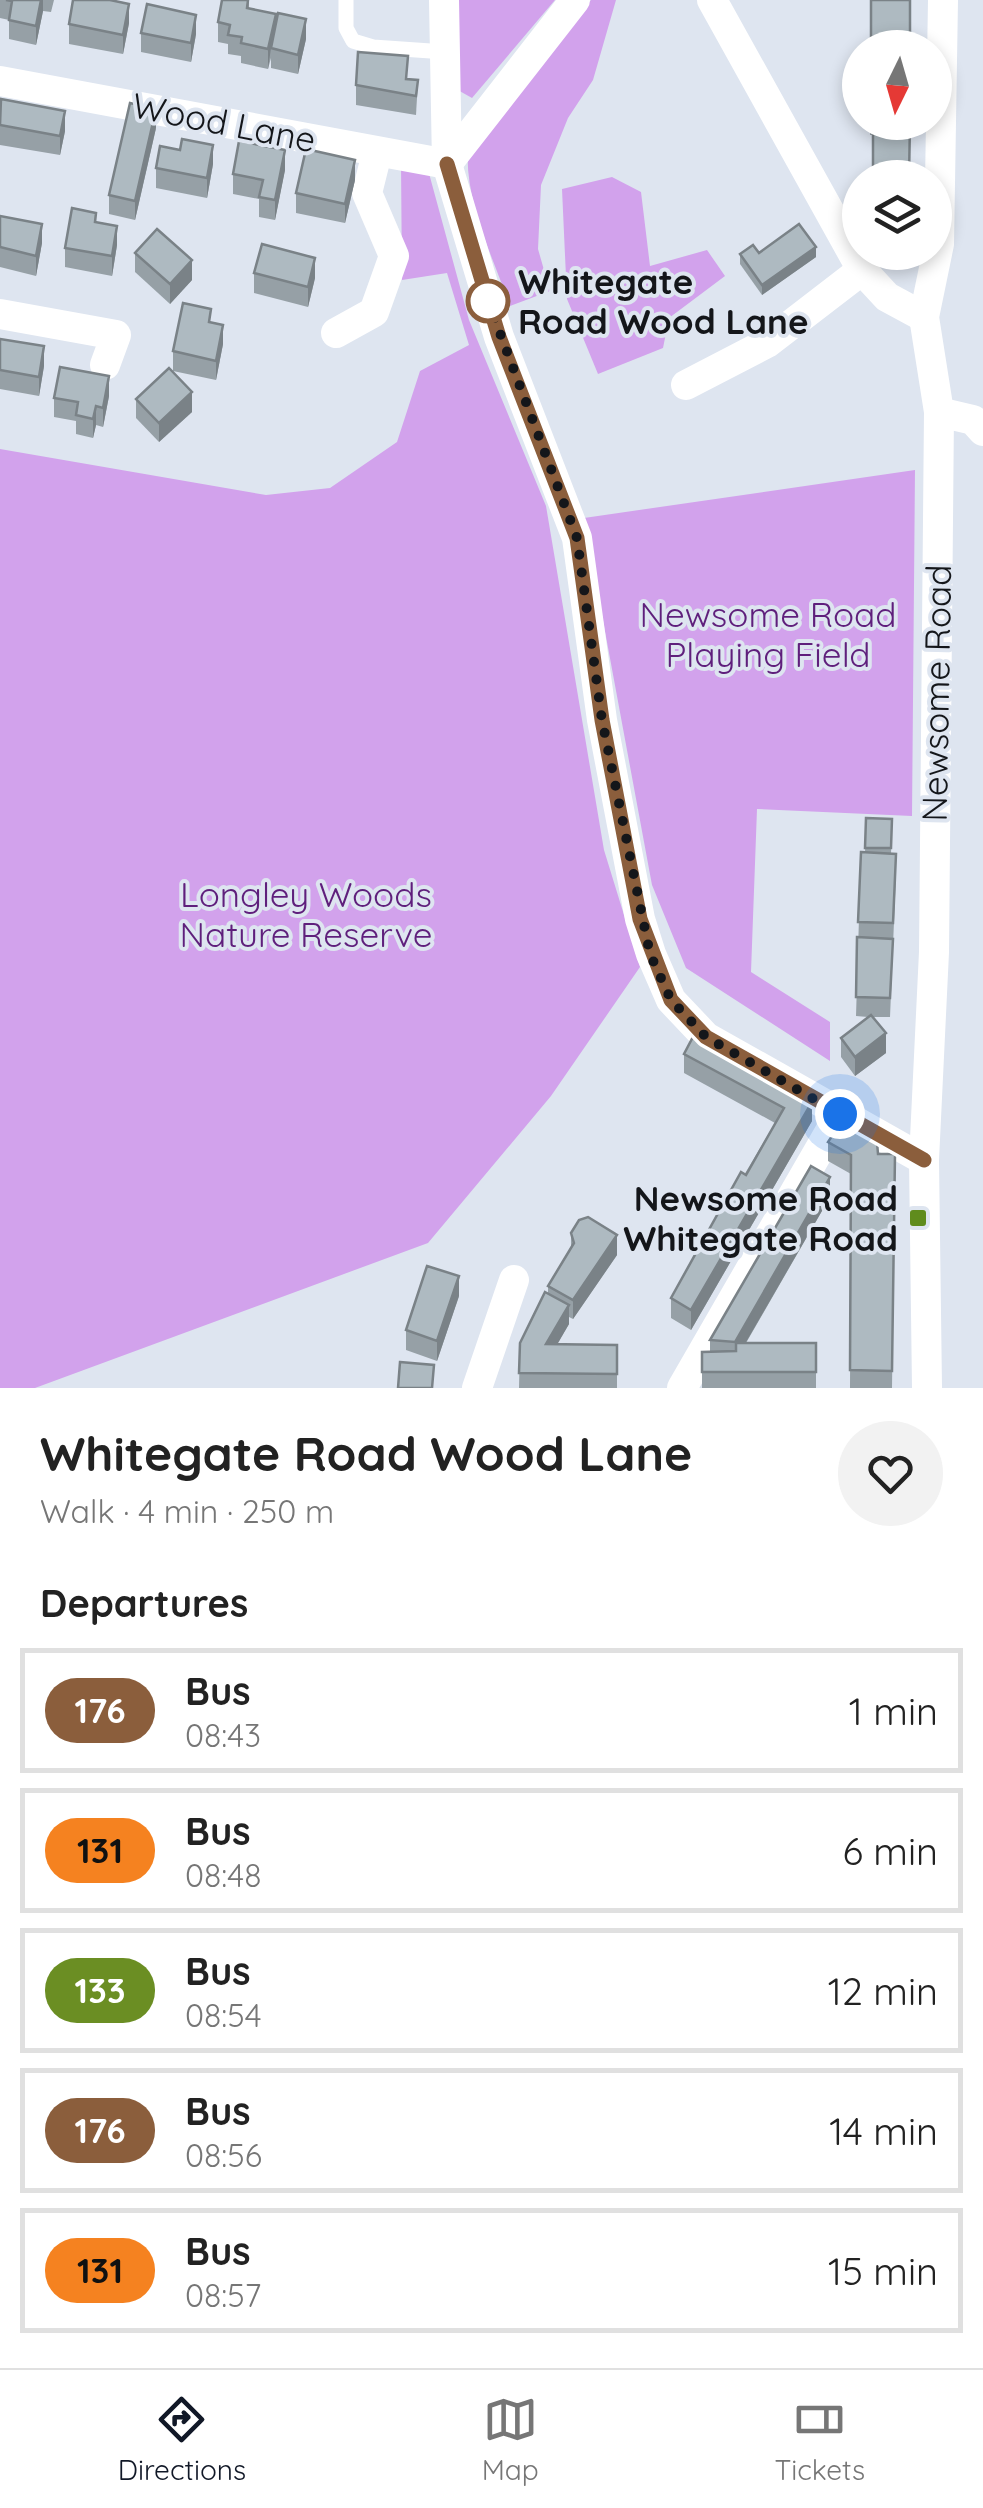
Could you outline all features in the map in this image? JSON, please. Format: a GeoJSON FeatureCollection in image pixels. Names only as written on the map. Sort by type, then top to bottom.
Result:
{"type":"FeatureCollection","features":[{"type":"Feature","properties":{"kind":"street"},"geometry":{"type":"LineString","coordinates":[[444,0],[447,164],[499,337],[577,538],[602,720],[650,954],[671,1000],[706,1037],[924,1160]]}},
{"type":"Feature","properties":{"kind":"street"},"geometry":{"type":"LineString","coordinates":[[447,164],[575,0]]}},
{"type":"Feature","properties":{"kind":"street"},"geometry":{"type":"LineString","coordinates":[[712,0],[842,234]]}},
{"type":"Feature","properties":{"kind":"street","name":"Newsome Road"},"geometry":{"type":"LineString","coordinates":[[926,1388],[924,1160],[934,952],[939,412],[924,317],[939,244],[943,0]]}},
{"type":"Feature","properties":{"kind":"street","name":"Wood Lane"},"geometry":{"type":"LineString","coordinates":[[0,80],[447,164]]}},
{"type":"Feature","properties":{"kind":"street"},"geometry":{"type":"LineString","coordinates":[[336,333],[374,312],[394,256],[367,193],[378,152]]}},
{"type":"Feature","properties":{"kind":"street"},"geometry":{"type":"LineString","coordinates":[[686,385],[767,343],[862,270],[887,297],[924,317]]}},
{"type":"Feature","properties":{"kind":"street"},"geometry":{"type":"LineString","coordinates":[[0,314],[116,335],[106,365]]}},
{"type":"Feature","properties":{"kind":"street"},"geometry":{"type":"LineString","coordinates":[[939,412],[973,420],[983,431]]}},
{"type":"Feature","properties":{"kind":"street"},"geometry":{"type":"LineString","coordinates":[[682,1388],[840,1114]]}},
{"type":"Feature","properties":{"kind":"street"},"geometry":{"type":"LineString","coordinates":[[477,1388],[514,1280]]}},
{"type":"Feature","properties":{"kind":"lane"},"geometry":{"type":"LineString","coordinates":[[346,0],[346,28],[353,41],[373,47],[445,52]]}},
{"type":"Feature","properties":{"kind":"green space"},"geometry":{"type":"Polygon","coordinates":[[[459,0],[555,0],[472,98],[456,89],[459,0]]]}},
{"type":"Feature","properties":{"kind":"green space"},"geometry":{"type":"Polygon","coordinates":[[[591,0],[616,0],[593,80],[568,118],[541,185],[538,249],[550,291],[510,306],[475,208],[468,148],[591,0]]]}},
{"type":"Feature","properties":{"kind":"green space","name":"Longley Woods Nature Reserve"},"geometry":{"type":"Polygon","coordinates":[[[401,163],[427,166],[469,320],[546,506],[604,850],[640,967],[551,1096],[428,1243],[35,1388],[0,1388],[0,449],[266,495],[330,488],[397,442],[420,371],[469,345],[447,273],[402,280],[401,163]]]}},
{"type":"Feature","properties":{"kind":"green space"},"geometry":{"type":"Polygon","coordinates":[[[612,177],[641,192],[650,266],[707,250],[725,276],[669,318],[663,348],[598,374],[567,299],[562,189],[612,177]]]}},
{"type":"Feature","properties":{"kind":"green space","name":"Newsome Road Playing Field"},"geometry":{"type":"Polygon","coordinates":[[[915,470],[912,816],[757,809],[751,972],[830,1022],[830,1061],[686,968],[652,885],[584,518],[915,470]]]}},
{"type":"Feature","properties":{"kind":"building"},"geometry":{"type":"Polygon","coordinates":[[[6,0],[41,0],[36,26],[9,20],[12,1],[6,0]]]}},
{"type":"Feature","properties":{"kind":"building"},"geometry":{"type":"Polygon","coordinates":[[[73,0],[129,4],[123,35],[69,24],[73,0]]]}},
{"type":"Feature","properties":{"kind":"building"},"geometry":{"type":"Polygon","coordinates":[[[222,0],[248,0],[247,8],[276,14],[268,49],[241,43],[242,37],[228,35],[230,25],[218,22],[222,0]]]}},
{"type":"Feature","properties":{"kind":"building"},"geometry":{"type":"Polygon","coordinates":[[[871,0],[910,0],[910,30],[871,30],[871,0]]]}},
{"type":"Feature","properties":{"kind":"building"},"geometry":{"type":"Polygon","coordinates":[[[147,4],[196,15],[191,43],[141,33],[147,4]]]}},
{"type":"Feature","properties":{"kind":"building"},"geometry":{"type":"Polygon","coordinates":[[[278,13],[306,19],[298,55],[271,48],[278,13]]]}},
{"type":"Feature","properties":{"kind":"building"},"geometry":{"type":"Polygon","coordinates":[[[358,52],[408,56],[406,79],[418,80],[416,96],[356,85],[358,52]]]}},
{"type":"Feature","properties":{"kind":"building"},"geometry":{"type":"Polygon","coordinates":[[[1,99],[65,111],[60,136],[0,125],[1,99]]]}},
{"type":"Feature","properties":{"kind":"building"},"geometry":{"type":"Polygon","coordinates":[[[130,103],[156,109],[135,201],[109,195],[130,103]]]}},
{"type":"Feature","properties":{"kind":"building"},"geometry":{"type":"Polygon","coordinates":[[[182,139],[213,145],[207,178],[156,168],[160,146],[180,150],[182,139]]]}},
{"type":"Feature","properties":{"kind":"building"},"geometry":{"type":"Polygon","coordinates":[[[873,140],[910,140],[909,160],[873,160],[873,140]]]}},
{"type":"Feature","properties":{"kind":"building"},"geometry":{"type":"Polygon","coordinates":[[[239,141],[285,150],[275,200],[259,197],[263,180],[233,174],[239,141]]]}},
{"type":"Feature","properties":{"kind":"building"},"geometry":{"type":"Polygon","coordinates":[[[306,149],[355,160],[345,204],[296,193],[306,149]]]}},
{"type":"Feature","properties":{"kind":"building"},"geometry":{"type":"Polygon","coordinates":[[[72,208],[96,213],[95,222],[117,226],[112,256],[65,248],[72,208]]]}},
{"type":"Feature","properties":{"kind":"building"},"geometry":{"type":"Polygon","coordinates":[[[0,216],[42,224],[36,256],[0,247],[0,216]]]}},
{"type":"Feature","properties":{"kind":"building"},"geometry":{"type":"Polygon","coordinates":[[[799,224],[816,247],[762,285],[740,254],[753,245],[759,253],[799,224]]]}},
{"type":"Feature","properties":{"kind":"building"},"geometry":{"type":"Polygon","coordinates":[[[157,229],[192,260],[170,284],[135,253],[157,229]]]}},
{"type":"Feature","properties":{"kind":"building"},"geometry":{"type":"Polygon","coordinates":[[[262,244],[315,258],[308,287],[254,273],[262,244]]]}},
{"type":"Feature","properties":{"kind":"building"},"geometry":{"type":"Polygon","coordinates":[[[183,303],[211,309],[209,322],[223,325],[216,361],[173,351],[183,303]]]}},
{"type":"Feature","properties":{"kind":"building"},"geometry":{"type":"Polygon","coordinates":[[[0,339],[44,346],[39,377],[0,370],[0,339]]]}},
{"type":"Feature","properties":{"kind":"building"},"geometry":{"type":"Polygon","coordinates":[[[60,367],[109,376],[103,408],[96,406],[93,419],[76,415],[78,402],[54,398],[60,367]]]}},
{"type":"Feature","properties":{"kind":"building"},"geometry":{"type":"Polygon","coordinates":[[[169,368],[192,392],[159,423],[136,399],[169,368]]]}},
{"type":"Feature","properties":{"kind":"building"},"geometry":{"type":"Polygon","coordinates":[[[866,818],[892,819],[891,848],[865,848],[866,818]]]}},
{"type":"Feature","properties":{"kind":"building"},"geometry":{"type":"Polygon","coordinates":[[[861,852],[896,854],[893,923],[858,922],[861,852]]]}},
{"type":"Feature","properties":{"kind":"building"},"geometry":{"type":"Polygon","coordinates":[[[857,937],[893,939],[890,998],[856,997],[857,937]]]}},
{"type":"Feature","properties":{"kind":"building"},"geometry":{"type":"Polygon","coordinates":[[[871,1015],[886,1033],[855,1057],[841,1038],[871,1015]]]}},
{"type":"Feature","properties":{"kind":"building"},"geometry":{"type":"Polygon","coordinates":[[[694,1035],[812,1102],[691,1310],[671,1298],[741,1172],[746,1175],[784,1108],[684,1054],[694,1035]]]}},
{"type":"Feature","properties":{"kind":"building"},"geometry":{"type":"Polygon","coordinates":[[[842,1121],[877,1142],[878,1154],[895,1154],[892,1371],[850,1370],[851,1155],[828,1142],[842,1121]]]}},
{"type":"Feature","properties":{"kind":"building"},"geometry":{"type":"Polygon","coordinates":[[[811,1166],[830,1177],[735,1342],[710,1340],[811,1166]]]}},
{"type":"Feature","properties":{"kind":"building"},"geometry":{"type":"Polygon","coordinates":[[[588,1217],[617,1235],[573,1300],[548,1286],[574,1243],[571,1233],[579,1220],[588,1217]]]}},
{"type":"Feature","properties":{"kind":"building"},"geometry":{"type":"Polygon","coordinates":[[[427,1266],[459,1276],[437,1341],[406,1330],[427,1266]]]}},
{"type":"Feature","properties":{"kind":"building"},"geometry":{"type":"Polygon","coordinates":[[[545,1292],[569,1305],[546,1344],[617,1345],[617,1374],[519,1373],[520,1343],[545,1292]]]}},
{"type":"Feature","properties":{"kind":"building"},"geometry":{"type":"Polygon","coordinates":[[[736,1343],[816,1343],[816,1372],[702,1372],[702,1352],[736,1351],[736,1343]]]}},
{"type":"Feature","properties":{"kind":"building"},"geometry":{"type":"Polygon","coordinates":[[[400,1362],[434,1365],[432,1388],[398,1388],[400,1362]]]}},
{"type":"Feature","properties":{"kind":"bus line","name":"176"},"geometry":{"type":"LineString","coordinates":[[447,164],[499,337],[577,538],[602,720],[640,919],[650,954],[671,1000],[706,1037],[924,1160]]}},
{"type":"Feature","properties":{"kind":"place","name":"Whitegate Road Wood Lane"},"geometry":{"type":"Point","coordinates":[488,301]}},
{"type":"Feature","properties":{"kind":"place","name":"Newsome Road Whitegate Road"},"geometry":{"type":"Point","coordinates":[918,1218]}},
{"type":"Feature","properties":{"kind":"route"},"geometry":{"type":"LineString","coordinates":[[488,301],[577,538],[602,720],[650,954],[671,1000],[706,1037],[840,1114]]}}]}
